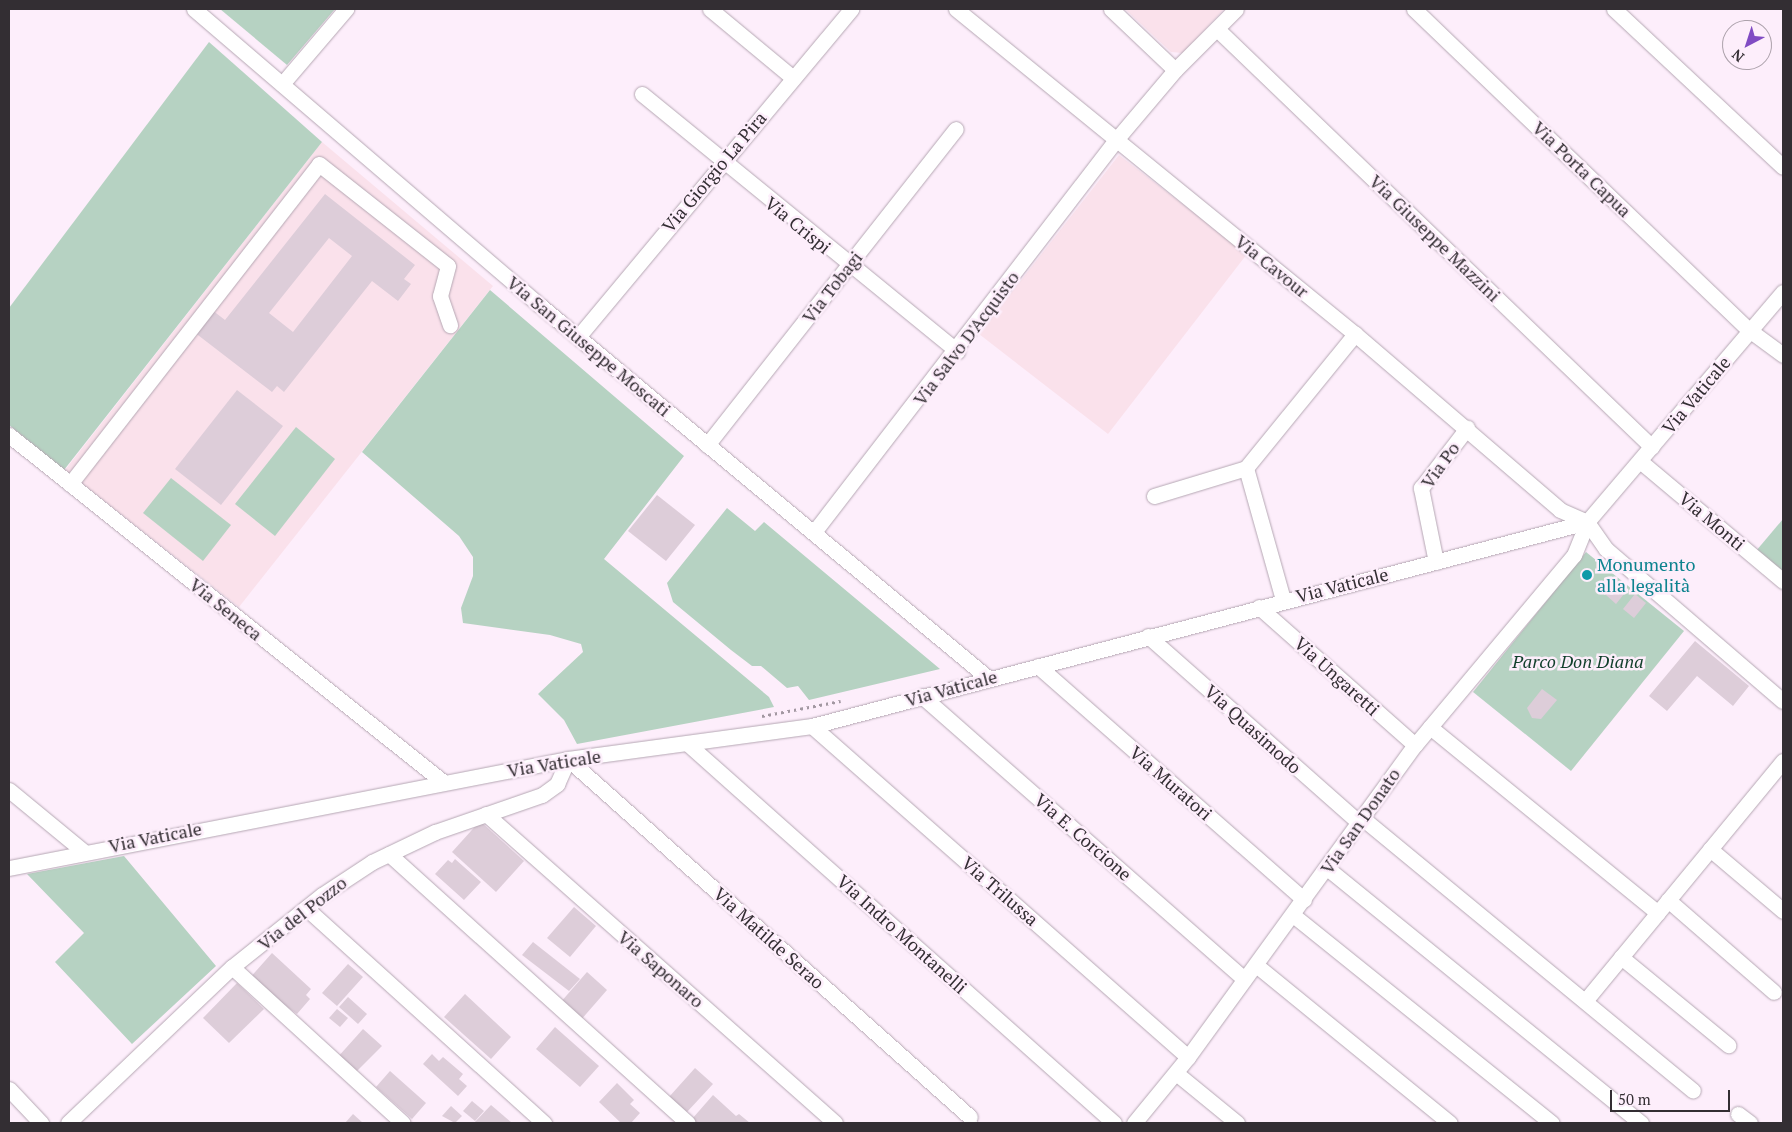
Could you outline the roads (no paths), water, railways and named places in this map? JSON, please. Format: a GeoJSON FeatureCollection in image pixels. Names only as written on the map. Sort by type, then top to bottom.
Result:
{"type":"FeatureCollection","features":[{"type":"Feature","properties":{"kind":"street","name":"Via San Giuseppe Moscati"},"geometry":{"type":"LineString","coordinates":[[194,9],[706,445],[814,532],[988,678]]}},
{"type":"Feature","properties":{"kind":"street"},"geometry":{"type":"LineString","coordinates":[[282,84],[346,9]]}},
{"type":"Feature","properties":{"kind":"street"},"geometry":{"type":"LineString","coordinates":[[710,9],[793,78]]}},
{"type":"Feature","properties":{"kind":"street","name":"Via Giorgio La Pira"},"geometry":{"type":"LineString","coordinates":[[578,337],[721,162],[850,9]]}},
{"type":"Feature","properties":{"kind":"street","name":"Via Cavour"},"geometry":{"type":"LineString","coordinates":[[956,9],[1115,141],[1356,334],[1560,510],[1587,522]]}},
{"type":"Feature","properties":{"kind":"street"},"geometry":{"type":"LineString","coordinates":[[1111,9],[1175,70]]}},
{"type":"Feature","properties":{"kind":"street","name":"Via Salvo D'Acquisto"},"geometry":{"type":"LineString","coordinates":[[814,532],[957,351],[1115,141],[1175,70],[1236,9]]}},
{"type":"Feature","properties":{"kind":"street","name":"Via Porta Capua"},"geometry":{"type":"LineString","coordinates":[[1414,9],[1749,330],[1783,355]]}},
{"type":"Feature","properties":{"kind":"street"},"geometry":{"type":"LineString","coordinates":[[1614,9],[1783,168]]}},
{"type":"Feature","properties":{"kind":"street","name":"Via Giuseppe Mazzini"},"geometry":{"type":"LineString","coordinates":[[1217,29],[1652,447]]}},
{"type":"Feature","properties":{"kind":"street","name":"Via Crispi"},"geometry":{"type":"LineString","coordinates":[[642,94],[848,267],[957,351]]}},
{"type":"Feature","properties":{"kind":"street","name":"Via Tobagi"},"geometry":{"type":"LineString","coordinates":[[706,445],[956,128]]}},
{"type":"Feature","properties":{"kind":"street"},"geometry":{"type":"LineString","coordinates":[[70,484],[319,164],[448,266],[440,296],[450,325]]}},
{"type":"Feature","properties":{"kind":"street","name":"Via Vaticale"},"geometry":{"type":"LineString","coordinates":[[9,868],[83,851],[568,759],[689,745],[812,726],[1283,600],[1587,522],[1783,292]]}},
{"type":"Feature","properties":{"kind":"street"},"geometry":{"type":"LineString","coordinates":[[1154,496],[1246,468],[1356,334]]}},
{"type":"Feature","properties":{"kind":"street","name":"Via Po"},"geometry":{"type":"LineString","coordinates":[[1436,562],[1420,488],[1467,428]]}},
{"type":"Feature","properties":{"kind":"street","name":"Via Seneca"},"geometry":{"type":"LineString","coordinates":[[9,435],[443,782]]}},
{"type":"Feature","properties":{"kind":"street","name":"Via Monti"},"geometry":{"type":"LineString","coordinates":[[1640,461],[1783,581]]}},
{"type":"Feature","properties":{"kind":"street"},"geometry":{"type":"LineString","coordinates":[[1246,468],[1283,600]]}},
{"type":"Feature","properties":{"kind":"street"},"geometry":{"type":"LineString","coordinates":[[1587,522],[1606,549],[1783,701]]}},
{"type":"Feature","properties":{"kind":"street","name":"Via San Donato"},"geometry":{"type":"LineString","coordinates":[[1134,1123],[1188,1057],[1304,900],[1414,745],[1574,555],[1587,522]]}},
{"type":"Feature","properties":{"kind":"street","name":"Via Ungaretti"},"geometry":{"type":"LineString","coordinates":[[1259,607],[1414,745]]}},
{"type":"Feature","properties":{"kind":"street","name":"Via Quasimodo"},"geometry":{"type":"LineString","coordinates":[[1148,636],[1359,820],[1585,1001],[1693,1091]]}},
{"type":"Feature","properties":{"kind":"street","name":"Via Muratori"},"geometry":{"type":"LineString","coordinates":[[1038,666],[1304,900]]}},
{"type":"Feature","properties":{"kind":"street","name":"Via E. Corcione"},"geometry":{"type":"LineString","coordinates":[[922,696],[1244,979]]}},
{"type":"Feature","properties":{"kind":"street","name":"Via Trilussa"},"geometry":{"type":"LineString","coordinates":[[812,726],[1188,1057]]}},
{"type":"Feature","properties":{"kind":"street"},"geometry":{"type":"LineString","coordinates":[[1430,727],[1658,913]]}},
{"type":"Feature","properties":{"kind":"street","name":"Via Indro Montanelli"},"geometry":{"type":"LineString","coordinates":[[689,745],[1114,1123]]}},
{"type":"Feature","properties":{"kind":"street","name":"Via del Pozzo"},"geometry":{"type":"LineString","coordinates":[[68,1123],[232,967],[306,908],[389,854],[486,814],[542,795],[556,784],[568,759]]}},
{"type":"Feature","properties":{"kind":"street","name":"Via Matilde Serao"},"geometry":{"type":"LineString","coordinates":[[568,759],[970,1117]]}},
{"type":"Feature","properties":{"kind":"street"},"geometry":{"type":"LineString","coordinates":[[1585,1001],[1783,761]]}},
{"type":"Feature","properties":{"kind":"street"},"geometry":{"type":"LineString","coordinates":[[9,790],[83,851]]}},
{"type":"Feature","properties":{"kind":"street","name":"Via Saponaro"},"geometry":{"type":"LineString","coordinates":[[486,814],[836,1123]]}},
{"type":"Feature","properties":{"kind":"street"},"geometry":{"type":"LineString","coordinates":[[1710,849],[1783,911]]}},
{"type":"Feature","properties":{"kind":"street"},"geometry":{"type":"LineString","coordinates":[[389,854],[688,1123]]}},
{"type":"Feature","properties":{"kind":"street"},"geometry":{"type":"LineString","coordinates":[[1327,868],[1641,1123]]}},
{"type":"Feature","properties":{"kind":"street"},"geometry":{"type":"LineString","coordinates":[[1668,900],[1774,992]]}},
{"type":"Feature","properties":{"kind":"street"},"geometry":{"type":"LineString","coordinates":[[306,908],[544,1123]]}},
{"type":"Feature","properties":{"kind":"street"},"geometry":{"type":"LineString","coordinates":[[1293,915],[1552,1123]]}},
{"type":"Feature","properties":{"kind":"street"},"geometry":{"type":"LineString","coordinates":[[1621,957],[1728,1045]]}},
{"type":"Feature","properties":{"kind":"street"},"geometry":{"type":"LineString","coordinates":[[1256,964],[1450,1123]]}},
{"type":"Feature","properties":{"kind":"street"},"geometry":{"type":"LineString","coordinates":[[232,967],[403,1123]]}},
{"type":"Feature","properties":{"kind":"street"},"geometry":{"type":"LineString","coordinates":[[1176,1073],[1237,1123]]}},
{"type":"Feature","properties":{"kind":"street"},"geometry":{"type":"LineString","coordinates":[[9,1089],[41,1123]]}},
{"type":"Feature","properties":{"kind":"place","name":"Monumento alla legalità"},"geometry":{"type":"Point","coordinates":[1587,575]}},
{"type":"Feature","properties":{"kind":"park label","name":"Parco Don Diana"},"geometry":{"type":"Point","coordinates":[1578,661]}}]}
